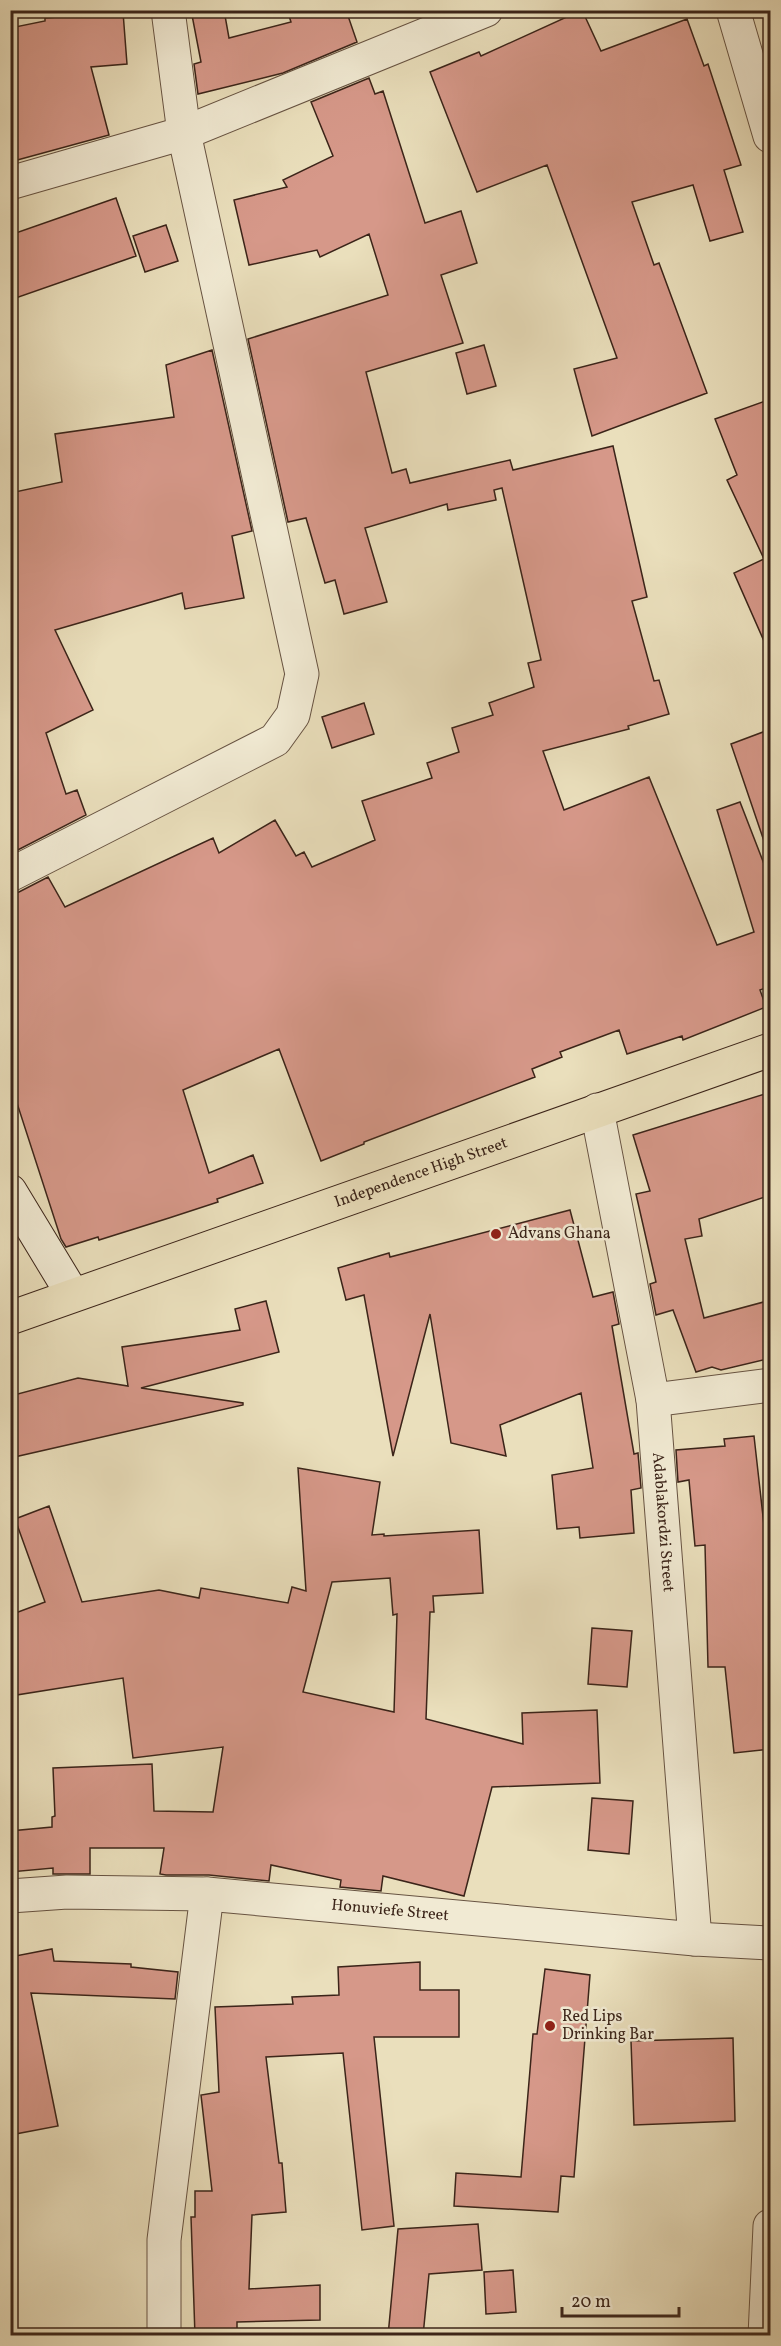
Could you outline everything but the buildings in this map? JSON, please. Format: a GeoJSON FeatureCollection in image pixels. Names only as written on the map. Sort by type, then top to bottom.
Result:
{"type":"FeatureCollection","features":[{"type":"Feature","properties":{"kind":"main road","name":"Independence High Street"},"geometry":{"type":"LineString","coordinates":[[10,1318],[771,1050]]}},
{"type":"Feature","properties":{"kind":"street"},"geometry":{"type":"LineString","coordinates":[[10,875],[275,740],[293,715],[302,674],[184,133],[168,10]]}},
{"type":"Feature","properties":{"kind":"street"},"geometry":{"type":"LineString","coordinates":[[10,183],[184,133],[486,10]]}},
{"type":"Feature","properties":{"kind":"street"},"geometry":{"type":"LineString","coordinates":[[732,10],[771,136]]}},
{"type":"Feature","properties":{"kind":"street","name":"Adablakordzi Street"},"geometry":{"type":"LineString","coordinates":[[597,1110],[653,1400],[695,1939]]}},
{"type":"Feature","properties":{"kind":"street"},"geometry":{"type":"LineString","coordinates":[[10,1191],[74,1295]]}},
{"type":"Feature","properties":{"kind":"street"},"geometry":{"type":"LineString","coordinates":[[653,1400],[771,1385]]}},
{"type":"Feature","properties":{"kind":"street","name":"Honuviefe Street"},"geometry":{"type":"LineString","coordinates":[[10,1896],[67,1892],[207,1894],[695,1939],[771,1943]]}},
{"type":"Feature","properties":{"kind":"street"},"geometry":{"type":"LineString","coordinates":[[164,2336],[164,2240],[207,1894]]}},
{"type":"Feature","properties":{"kind":"street"},"geometry":{"type":"LineString","coordinates":[[765,2336],[771,2226]]}},
{"type":"Feature","properties":{"kind":"place","name":"Advans Ghana"},"geometry":{"type":"Point","coordinates":[496,1234]}},
{"type":"Feature","properties":{"kind":"place","name":"Red Lips Drinking Bar"},"geometry":{"type":"Point","coordinates":[550,2026]}}]}
